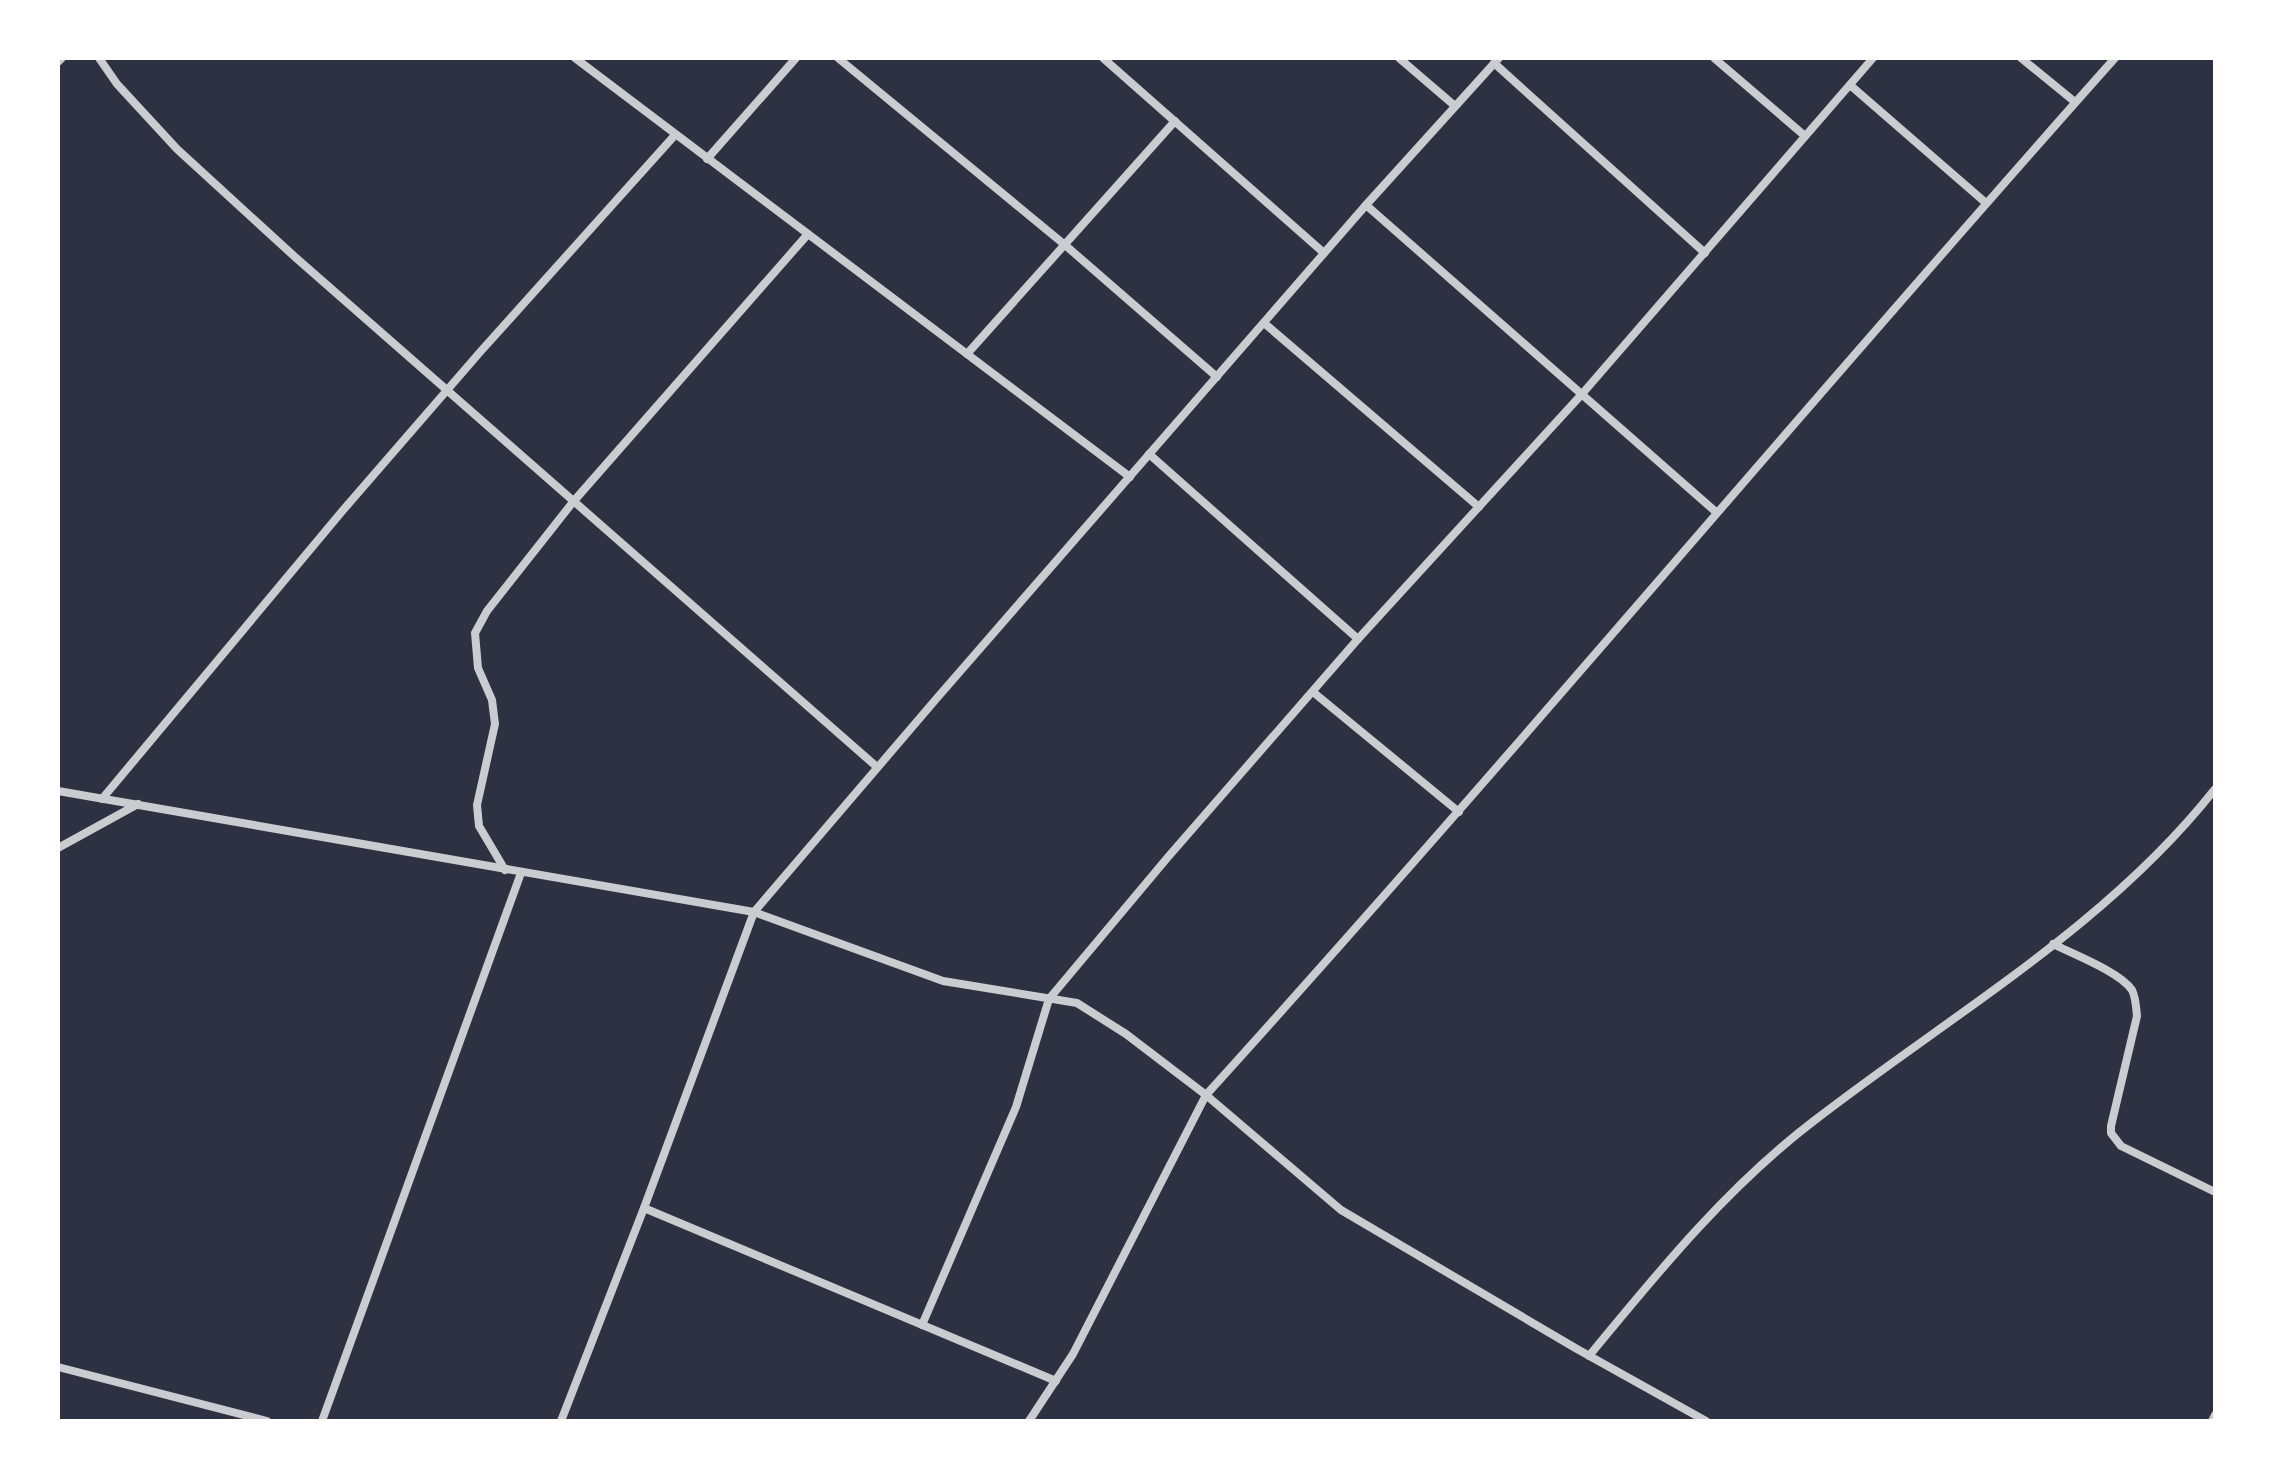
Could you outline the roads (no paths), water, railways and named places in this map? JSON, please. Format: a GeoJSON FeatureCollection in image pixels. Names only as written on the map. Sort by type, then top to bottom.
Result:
{"type":"FeatureCollection","features":[{"type":"Feature","properties":{"kind":"street"},"geometry":{"type":"LineString","coordinates":[[58,62],[62,58]]}},
{"type":"Feature","properties":{"kind":"street"},"geometry":{"type":"LineString","coordinates":[[99,58],[117,84],[177,149],[295,257],[877,767]]}},
{"type":"Feature","properties":{"kind":"street"},"geometry":{"type":"LineString","coordinates":[[575,58],[1130,477]]}},
{"type":"Feature","properties":{"kind":"street"},"geometry":{"type":"LineString","coordinates":[[707,159],[796,58]]}},
{"type":"Feature","properties":{"kind":"street"},"geometry":{"type":"LineString","coordinates":[[838,58],[1065,245],[1217,377]]}},
{"type":"Feature","properties":{"kind":"street"},"geometry":{"type":"LineString","coordinates":[[1103,58],[1324,253]]}},
{"type":"Feature","properties":{"kind":"street"},"geometry":{"type":"LineString","coordinates":[[1399,58],[1455,106]]}},
{"type":"Feature","properties":{"kind":"street"},"geometry":{"type":"LineString","coordinates":[[1714,58],[1805,136]]}},
{"type":"Feature","properties":{"kind":"street"},"geometry":{"type":"LineString","coordinates":[[922,1325],[1016,1107],[1049,999],[1358,639],[1582,394],[1873,58]]}},
{"type":"Feature","properties":{"kind":"street"},"geometry":{"type":"LineString","coordinates":[[2021,58],[2075,102]]}},
{"type":"Feature","properties":{"kind":"street"},"geometry":{"type":"LineString","coordinates":[[1029,1421],[1073,1354],[1206,1095],[1459,812],[1716,512],[2115,58]]}},
{"type":"Feature","properties":{"kind":"street"},"geometry":{"type":"LineString","coordinates":[[561,1421],[754,912],[1324,253],[1496,61],[1705,253]]}},
{"type":"Feature","properties":{"kind":"street"},"geometry":{"type":"LineString","coordinates":[[1850,85],[1986,203]]}},
{"type":"Feature","properties":{"kind":"street"},"geometry":{"type":"LineString","coordinates":[[967,354],[1175,121]]}},
{"type":"Feature","properties":{"kind":"street"},"geometry":{"type":"LineString","coordinates":[[102,799],[447,390],[675,135]]}},
{"type":"Feature","properties":{"kind":"street"},"geometry":{"type":"LineString","coordinates":[[1366,205],[1716,512]]}},
{"type":"Feature","properties":{"kind":"street"},"geometry":{"type":"LineString","coordinates":[[505,870],[479,826],[477,805],[495,724],[492,700],[478,668],[475,633],[487,611],[573,502],[808,234]]}},
{"type":"Feature","properties":{"kind":"street"},"geometry":{"type":"LineString","coordinates":[[1264,323],[1479,507]]}},
{"type":"Feature","properties":{"kind":"street"},"geometry":{"type":"LineString","coordinates":[[1149,454],[1358,639]]}},
{"type":"Feature","properties":{"kind":"street"},"geometry":{"type":"LineString","coordinates":[[1313,692],[1459,812]]}},
{"type":"Feature","properties":{"kind":"street"},"geometry":{"type":"LineString","coordinates":[[1589,1356],[1655,1277],[1746,1178],[1814,1121],[1968,1010],[2122,889],[2190,821],[2215,789]]}},
{"type":"Feature","properties":{"kind":"street"},"geometry":{"type":"LineString","coordinates":[[58,791],[754,912],[943,981],[1077,1003],[1126,1034],[1206,1095],[1341,1210],[1706,1421]]}},
{"type":"Feature","properties":{"kind":"street"},"geometry":{"type":"LineString","coordinates":[[58,848],[138,804]]}},
{"type":"Feature","properties":{"kind":"street"},"geometry":{"type":"LineString","coordinates":[[322,1421],[521,873]]}},
{"type":"Feature","properties":{"kind":"street"},"geometry":{"type":"LineString","coordinates":[[2053,944],[2122,979],[2132,990],[2136,1002],[2137,1016],[2111,1126],[2115,1140],[2121,1146],[2215,1192]]}},
{"type":"Feature","properties":{"kind":"street"},"geometry":{"type":"LineString","coordinates":[[644,1208],[1056,1381]]}},
{"type":"Feature","properties":{"kind":"street"},"geometry":{"type":"LineString","coordinates":[[58,1367],[267,1421]]}},
{"type":"Feature","properties":{"kind":"street"},"geometry":{"type":"LineString","coordinates":[[2212,1421],[2215,1415]]}}]}
